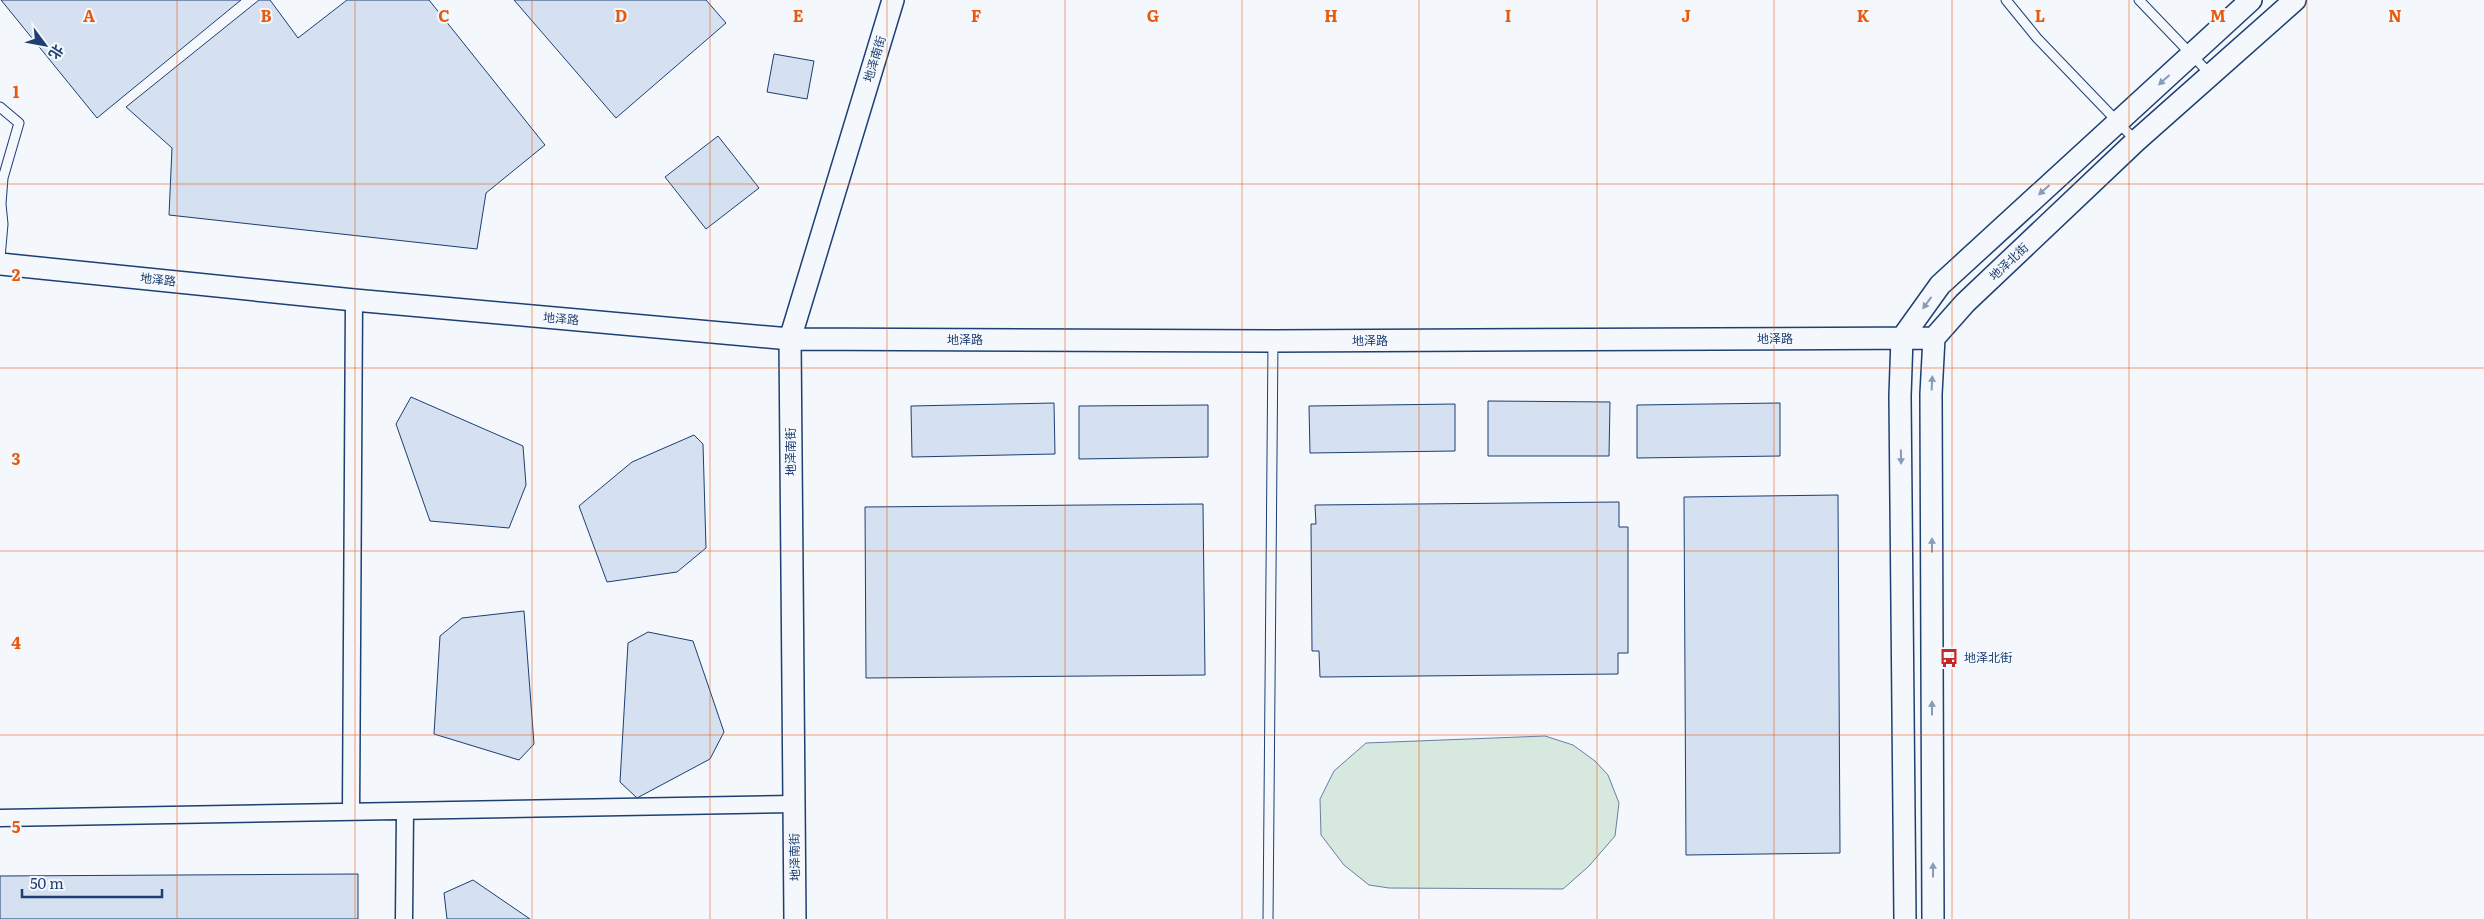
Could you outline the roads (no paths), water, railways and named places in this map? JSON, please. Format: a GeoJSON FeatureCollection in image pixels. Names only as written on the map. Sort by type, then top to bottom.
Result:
{"type":"FeatureCollection","features":[{"type":"Feature","properties":{"kind":"street","name":"地泽南街"},"geometry":{"type":"LineString","coordinates":[[795,919],[790,339],[893,0]]}},
{"type":"Feature","properties":{"kind":"street"},"geometry":{"type":"LineString","coordinates":[[1905,919],[1900,405],[1902,338],[1940,285],[2251,0]]}},
{"type":"Feature","properties":{"kind":"street","name":"地泽北街"},"geometry":{"type":"LineString","coordinates":[[1934,338],[1965,303],[2136,142],[2295,0]]}},
{"type":"Feature","properties":{"kind":"street","name":"地泽路"},"geometry":{"type":"LineString","coordinates":[[0,264],[354,300],[790,339],[1273,341],[1934,338]]}},
{"type":"Feature","properties":{"kind":"street"},"geometry":{"type":"LineString","coordinates":[[351,812],[354,300]]}},
{"type":"Feature","properties":{"kind":"street"},"geometry":{"type":"LineString","coordinates":[[1933,919],[1931,394],[1934,338]]}},
{"type":"Feature","properties":{"kind":"street"},"geometry":{"type":"LineString","coordinates":[[0,818],[794,804]]}},
{"type":"Feature","properties":{"kind":"street"},"geometry":{"type":"LineString","coordinates":[[404,811],[404,919]]}},
{"type":"Feature","properties":{"kind":"lane"},"geometry":{"type":"LineString","coordinates":[[2006,0],[2037,38],[2136,142]]}},
{"type":"Feature","properties":{"kind":"lane"},"geometry":{"type":"LineString","coordinates":[[2139,0],[2210,74]]}},
{"type":"Feature","properties":{"kind":"lane"},"geometry":{"type":"LineString","coordinates":[[0,107],[19,123],[3,178],[1,204],[4,224],[0,258]]}},
{"type":"Feature","properties":{"kind":"lane"},"geometry":{"type":"LineString","coordinates":[[1268,919],[1273,341]]}},
{"type":"Feature","properties":{"kind":"place","name":"地泽北街"},"geometry":{"type":"Point","coordinates":[1949,658]}}]}
